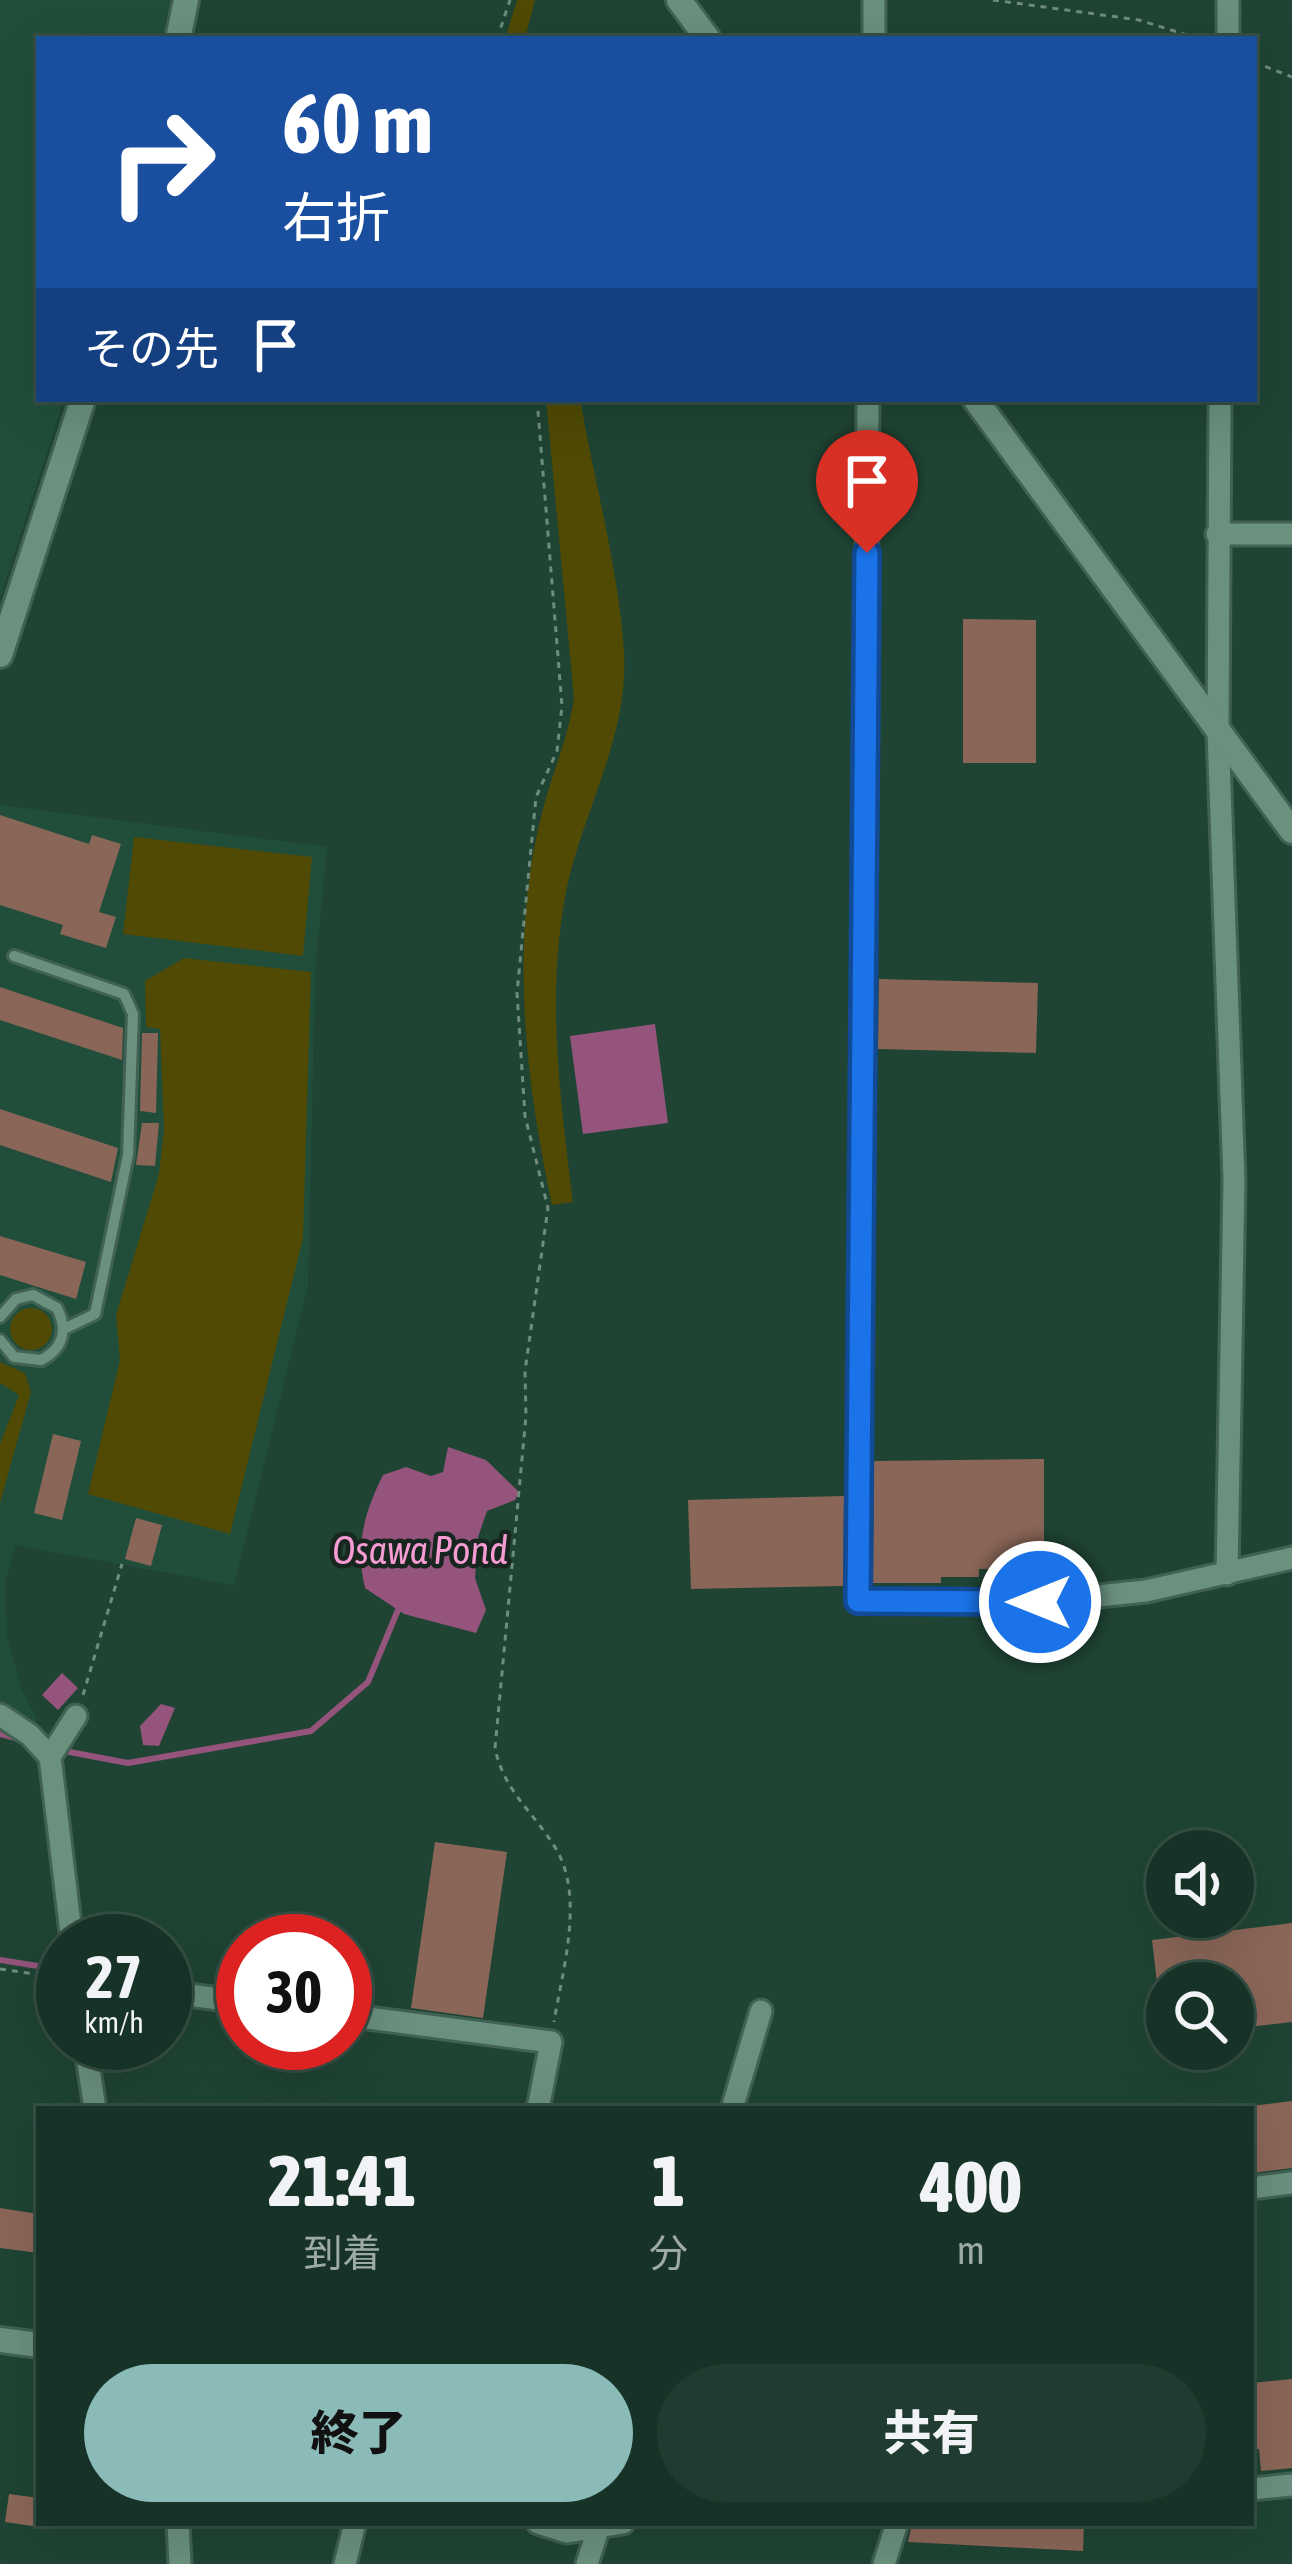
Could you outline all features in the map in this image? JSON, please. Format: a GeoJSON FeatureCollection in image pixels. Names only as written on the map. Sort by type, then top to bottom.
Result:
{"type":"FeatureCollection","features":[{"type":"Feature","properties":{"kind":"street"},"geometry":{"type":"LineString","coordinates":[[179,36],[186,0]]}},
{"type":"Feature","properties":{"kind":"street"},"geometry":{"type":"LineString","coordinates":[[679,0],[706,36]]}},
{"type":"Feature","properties":{"kind":"street"},"geometry":{"type":"LineString","coordinates":[[874,0],[874,36]]}},
{"type":"Feature","properties":{"kind":"street"},"geometry":{"type":"LineString","coordinates":[[1228,0],[1228,36]]}},
{"type":"Feature","properties":{"kind":"street"},"geometry":{"type":"LineString","coordinates":[[0,655],[82,402]]}},
{"type":"Feature","properties":{"kind":"street"},"geometry":{"type":"LineString","coordinates":[[868,402],[858,1601],[1040,1602],[1146,1591],[1292,1558]]}},
{"type":"Feature","properties":{"kind":"street"},"geometry":{"type":"LineString","coordinates":[[977,402],[1292,831]]}},
{"type":"Feature","properties":{"kind":"street"},"geometry":{"type":"LineString","coordinates":[[1220,402],[1218,732],[1234,1180],[1228,1574]]}},
{"type":"Feature","properties":{"kind":"street"},"geometry":{"type":"LineString","coordinates":[[1217,534],[1292,533]]}},
{"type":"Feature","properties":{"kind":"street"},"geometry":{"type":"LineString","coordinates":[[0,1714],[30,1735],[50,1757],[69,1914]]}},
{"type":"Feature","properties":{"kind":"street"},"geometry":{"type":"LineString","coordinates":[[50,1757],[76,1716]]}},
{"type":"Feature","properties":{"kind":"street"},"geometry":{"type":"LineString","coordinates":[[733,2106],[761,2011]]}},
{"type":"Feature","properties":{"kind":"street"},"geometry":{"type":"LineString","coordinates":[[372,2019],[550,2042],[539,2106]]}},
{"type":"Feature","properties":{"kind":"street"},"geometry":{"type":"LineString","coordinates":[[90,2070],[95,2106]]}},
{"type":"Feature","properties":{"kind":"street"},"geometry":{"type":"LineString","coordinates":[[1254,2188],[1292,2183]]}},
{"type":"Feature","properties":{"kind":"street"},"geometry":{"type":"LineString","coordinates":[[0,2340],[36,2345]]}},
{"type":"Feature","properties":{"kind":"street"},"geometry":{"type":"LineString","coordinates":[[1254,2489],[1292,2485]]}},
{"type":"Feature","properties":{"kind":"street"},"geometry":{"type":"LineString","coordinates":[[178,2526],[180,2564]]}},
{"type":"Feature","properties":{"kind":"street"},"geometry":{"type":"LineString","coordinates":[[345,2564],[354,2526]]}},
{"type":"Feature","properties":{"kind":"street"},"geometry":{"type":"LineString","coordinates":[[548,2526],[567,2532],[599,2527],[587,2564]]}},
{"type":"Feature","properties":{"kind":"street"},"geometry":{"type":"LineString","coordinates":[[884,2564],[896,2526]]}},
{"type":"Feature","properties":{"kind":"lane"},"geometry":{"type":"LineString","coordinates":[[14,956],[124,994],[133,1014],[128,1155],[95,1314],[64,1329]]}},
{"type":"Feature","properties":{"kind":"lane"},"geometry":{"type":"LineString","coordinates":[[0,1317],[16,1299],[33,1295],[57,1308],[64,1329],[57,1348],[40,1360],[14,1357],[0,1340]]}},
{"type":"Feature","properties":{"kind":"path"},"geometry":{"type":"LineString","coordinates":[[498,36],[510,0]]}},
{"type":"Feature","properties":{"kind":"path"},"geometry":{"type":"LineString","coordinates":[[993,0],[1139,20],[1190,36]]}},
{"type":"Feature","properties":{"kind":"path"},"geometry":{"type":"LineString","coordinates":[[1257,63],[1292,77]]}},
{"type":"Feature","properties":{"kind":"path"},"geometry":{"type":"LineString","coordinates":[[537,402],[562,706],[557,751],[536,797],[517,993],[526,1116],[548,1208],[525,1371],[495,1748],[501,1775],[559,1853],[567,1877],[568,1937],[550,2042]]}},
{"type":"Feature","properties":{"kind":"path"},"geometry":{"type":"LineString","coordinates":[[76,1716],[122,1564]]}},
{"type":"Feature","properties":{"kind":"path"},"geometry":{"type":"LineString","coordinates":[[0,1969],[36,1974]]}},
{"type":"Feature","properties":{"kind":"shaded area"},"geometry":{"type":"Polygon","coordinates":[[[0,0],[170,0],[163,36],[36,36],[36,402],[63,402],[0,598],[0,0]]]}},
{"type":"Feature","properties":{"kind":"shaded area"},"geometry":{"type":"Polygon","coordinates":[[[517,0],[535,0],[526,36],[506,36],[517,0]]]}},
{"type":"Feature","properties":{"kind":"shaded area"},"geometry":{"type":"Polygon","coordinates":[[[546,402],[581,402],[612,558],[624,652],[619,714],[573,862],[560,931],[557,1047],[573,1202],[552,1205],[528,1059],[526,910],[542,813],[574,698],[546,402]]]}},
{"type":"Feature","properties":{"kind":"shaded area"},"geometry":{"type":"Polygon","coordinates":[[[0,805],[327,847],[315,973],[308,1285],[234,1585],[15,1545],[5,1584],[7,1638],[22,1690],[36,1718],[35,1728],[0,1714],[0,805]]]}},
{"type":"Feature","properties":{"kind":"shaded area"},"geometry":{"type":"Polygon","coordinates":[[[134,837],[312,857],[303,956],[123,934],[134,837]]]}},
{"type":"Feature","properties":{"kind":"shaded area"},"geometry":{"type":"Polygon","coordinates":[[[184,958],[311,972],[303,1238],[230,1534],[88,1494],[120,1360],[116,1315],[159,1174],[164,1130],[160,1029],[146,1027],[145,981],[184,958]]]}},
{"type":"Feature","properties":{"kind":"shaded area"},"geometry":{"type":"Polygon","coordinates":[[[31,1308],[46,1314],[52,1329],[46,1344],[31,1350],[16,1344],[10,1329],[16,1314],[31,1308]]]}},
{"type":"Feature","properties":{"kind":"shaded area"},"geometry":{"type":"Polygon","coordinates":[[[0,1362],[25,1373],[31,1392],[0,1503],[0,1444],[19,1395],[0,1383],[0,1362]]]}},
{"type":"Feature","properties":{"kind":"water"},"geometry":{"type":"Polygon","coordinates":[[[655,1024],[668,1123],[583,1134],[570,1036],[655,1024]]]}},
{"type":"Feature","properties":{"kind":"water","name":"Osawa Pond"},"geometry":{"type":"Polygon","coordinates":[[[448,1447],[486,1460],[519,1492],[515,1500],[487,1511],[478,1537],[475,1578],[486,1610],[476,1633],[404,1614],[365,1588],[362,1573],[363,1530],[383,1475],[406,1467],[431,1476],[443,1472],[448,1447]]]}},
{"type":"Feature","properties":{"kind":"water"},"geometry":{"type":"Polygon","coordinates":[[[62,1673],[78,1688],[58,1710],[42,1695],[62,1673]]]}},
{"type":"Feature","properties":{"kind":"water"},"geometry":{"type":"Polygon","coordinates":[[[161,1704],[175,1708],[159,1746],[143,1745],[140,1726],[161,1704]]]}},
{"type":"Feature","properties":{"kind":"building"},"geometry":{"type":"Polygon","coordinates":[[[963,619],[1036,620],[1036,763],[963,763],[963,619]]]}},
{"type":"Feature","properties":{"kind":"building"},"geometry":{"type":"Polygon","coordinates":[[[0,815],[89,844],[92,835],[121,844],[99,912],[116,917],[106,948],[60,934],[63,925],[0,905],[0,815]]]}},
{"type":"Feature","properties":{"kind":"building"},"geometry":{"type":"Polygon","coordinates":[[[879,979],[1038,983],[1036,1053],[878,1049],[879,979]]]}},
{"type":"Feature","properties":{"kind":"building"},"geometry":{"type":"Polygon","coordinates":[[[0,987],[123,1028],[122,1060],[0,1020],[0,987]]]}},
{"type":"Feature","properties":{"kind":"building"},"geometry":{"type":"Polygon","coordinates":[[[142,1033],[158,1033],[156,1113],[140,1111],[142,1033]]]}},
{"type":"Feature","properties":{"kind":"building"},"geometry":{"type":"Polygon","coordinates":[[[0,1109],[118,1148],[111,1182],[0,1145],[0,1109]]]}},
{"type":"Feature","properties":{"kind":"building"},"geometry":{"type":"Polygon","coordinates":[[[142,1123],[159,1123],[155,1166],[136,1165],[142,1123]]]}},
{"type":"Feature","properties":{"kind":"building"},"geometry":{"type":"Polygon","coordinates":[[[0,1236],[86,1262],[76,1299],[0,1275],[0,1236]]]}},
{"type":"Feature","properties":{"kind":"building"},"geometry":{"type":"Polygon","coordinates":[[[53,1434],[81,1441],[62,1520],[34,1513],[53,1434]]]}},
{"type":"Feature","properties":{"kind":"building"},"geometry":{"type":"Polygon","coordinates":[[[1044,1459],[1044,1569],[979,1569],[979,1577],[941,1577],[941,1583],[873,1583],[874,1461],[1044,1459]]]}},
{"type":"Feature","properties":{"kind":"building"},"geometry":{"type":"Polygon","coordinates":[[[844,1496],[843,1586],[691,1589],[688,1500],[844,1496]]]}},
{"type":"Feature","properties":{"kind":"building"},"geometry":{"type":"Polygon","coordinates":[[[136,1518],[162,1525],[151,1566],[125,1559],[136,1518]]]}},
{"type":"Feature","properties":{"kind":"building"},"geometry":{"type":"Polygon","coordinates":[[[435,1842],[507,1852],[483,2018],[411,2008],[435,1842]]]}},
{"type":"Feature","properties":{"kind":"building"},"geometry":{"type":"Polygon","coordinates":[[[1292,1923],[1292,2022],[1254,2027],[1254,1962],[1155,1962],[1152,1940],[1254,1938],[1254,1928],[1292,1923]]]}},
{"type":"Feature","properties":{"kind":"building"},"geometry":{"type":"Polygon","coordinates":[[[1292,2101],[1292,2168],[1254,2173],[1251,2106],[1292,2101]]]}},
{"type":"Feature","properties":{"kind":"building"},"geometry":{"type":"Polygon","coordinates":[[[0,2208],[36,2214],[36,2253],[0,2248],[0,2208]]]}},
{"type":"Feature","properties":{"kind":"building"},"geometry":{"type":"Polygon","coordinates":[[[1292,2379],[1292,2468],[1261,2471],[1259,2449],[1254,2450],[1254,2383],[1292,2379]]]}},
{"type":"Feature","properties":{"kind":"building"},"geometry":{"type":"Polygon","coordinates":[[[9,2494],[36,2498],[39,2527],[5,2522],[9,2494]]]}},
{"type":"Feature","properties":{"kind":"building"},"geometry":{"type":"Polygon","coordinates":[[[911,2526],[1084,2526],[1083,2551],[908,2542],[911,2526]]]}},
{"type":"Feature","properties":{"kind":"waterway"},"geometry":{"type":"LineString","coordinates":[[59,1750],[128,1763],[311,1731],[368,1682],[398,1610]]}},
{"type":"Feature","properties":{"kind":"waterway"},"geometry":{"type":"LineString","coordinates":[[0,1734],[23,1740]]}},
{"type":"Feature","properties":{"kind":"waterway"},"geometry":{"type":"LineString","coordinates":[[0,1960],[36,1966]]}},
{"type":"Feature","properties":{"kind":"route"},"geometry":{"type":"LineString","coordinates":[[867,553],[858,1601],[1040,1602]]}}]}
